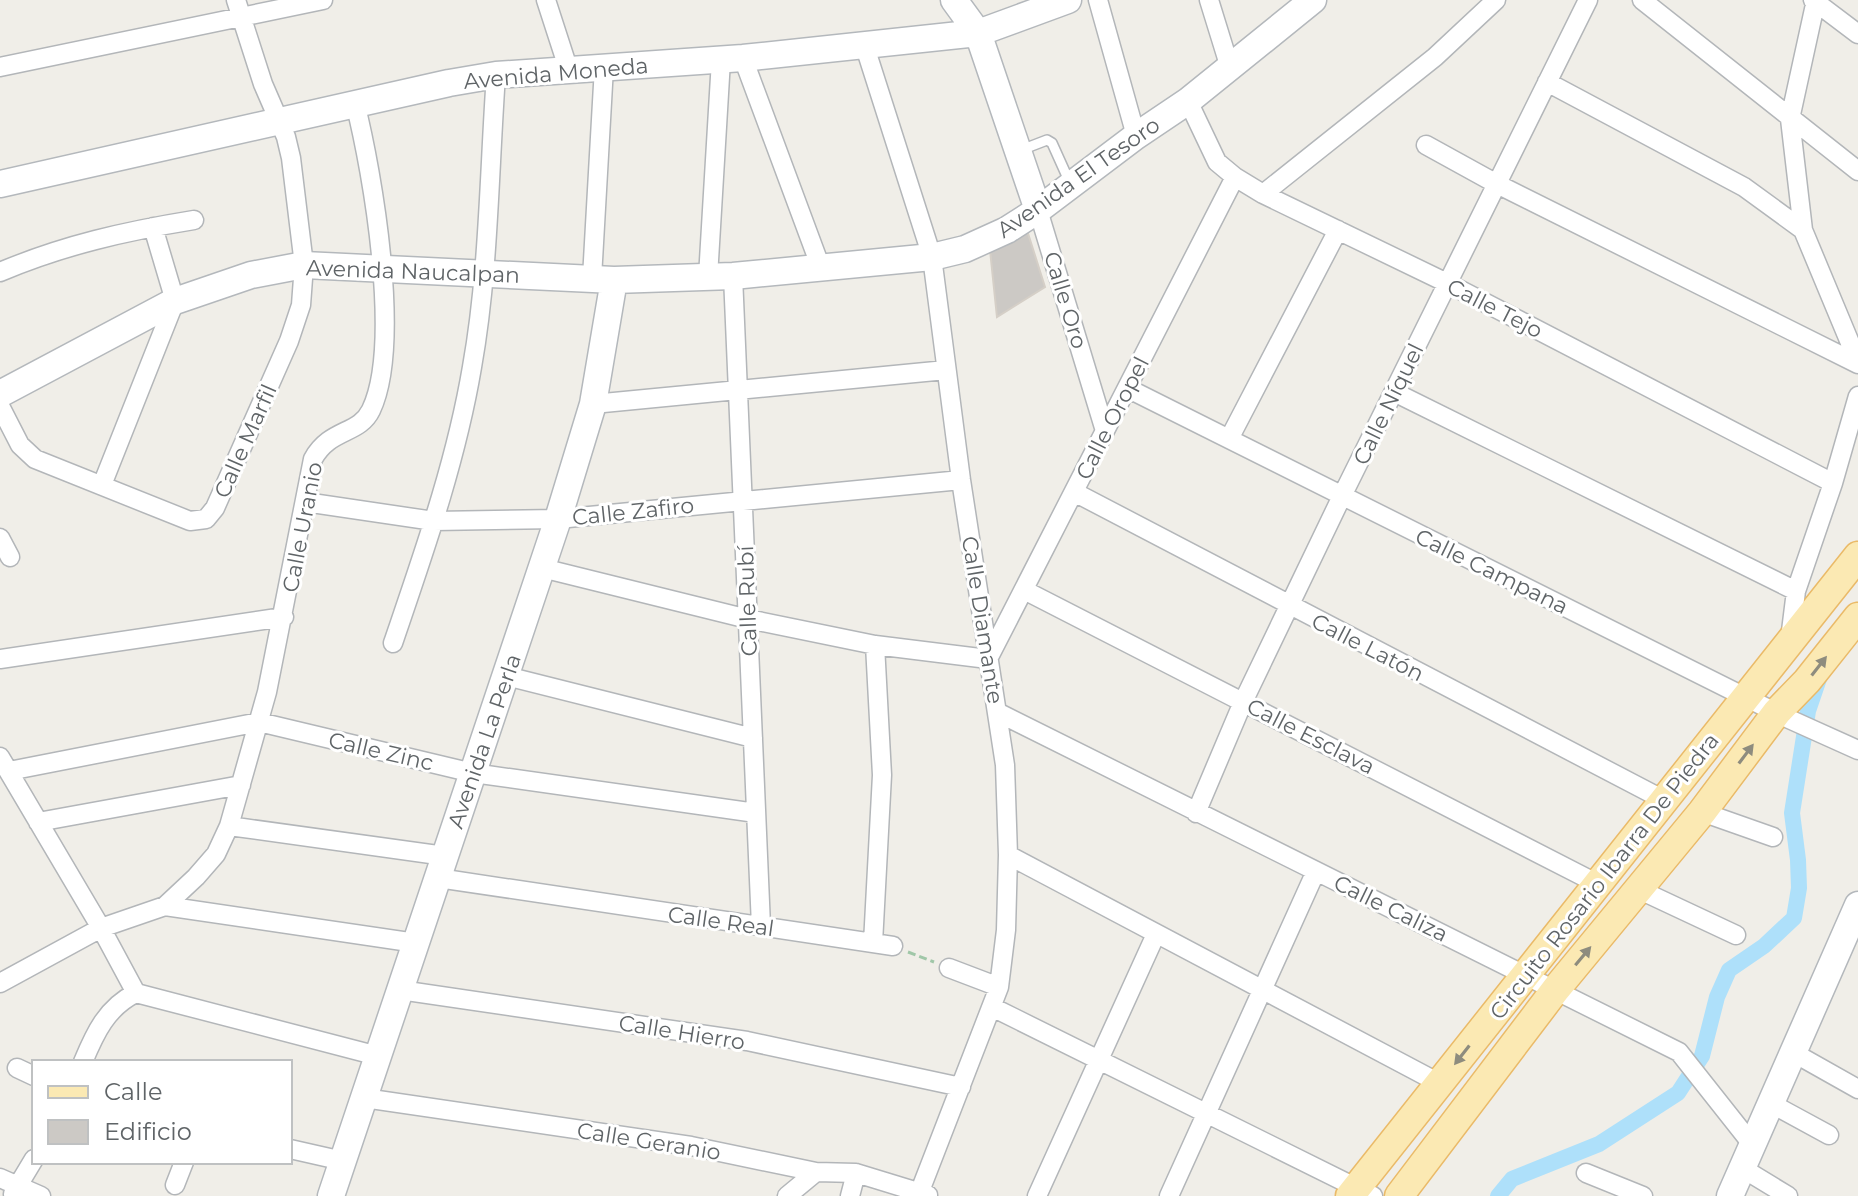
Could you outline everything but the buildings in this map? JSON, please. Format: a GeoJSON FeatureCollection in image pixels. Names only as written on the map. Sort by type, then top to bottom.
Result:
{"type":"FeatureCollection","features":[{"type":"Feature","properties":{"kind":"main road","name":"Calle Oro"},"geometry":{"type":"LineString","coordinates":[[954,0],[978,33],[1038,210]]}},
{"type":"Feature","properties":{"kind":"main road","name":"Avenida Moneda"},"geometry":{"type":"LineString","coordinates":[[0,184],[355,103],[496,75],[732,59],[978,33],[1068,0]]}},
{"type":"Feature","properties":{"kind":"main road","name":"Avenida El Tesoro"},"geometry":{"type":"LineString","coordinates":[[603,279],[721,277],[932,257],[965,249],[1007,230],[1038,210],[1188,101],[1313,0]]}},
{"type":"Feature","properties":{"kind":"main road","name":"Avenida Naucalpan"},"geometry":{"type":"LineString","coordinates":[[0,394],[175,301],[251,275],[304,265],[603,279]]}},
{"type":"Feature","properties":{"kind":"main road","name":"Avenida La Perla"},"geometry":{"type":"LineString","coordinates":[[331,1196],[542,568],[593,404],[603,279]]}},
{"type":"Feature","properties":{"kind":"main road","name":"Circuito Rosario Ibarra De Piedra"},"geometry":{"type":"LineString","coordinates":[[1360,1193],[1439,1083],[1858,556]]}},
{"type":"Feature","properties":{"kind":"main road"},"geometry":{"type":"LineString","coordinates":[[1399,1196],[1556,989],[1783,715],[1858,617]]}},
{"type":"Feature","properties":{"kind":"main road"},"geometry":{"type":"LineString","coordinates":[[1730,1196],[1858,905]]}},
{"type":"Feature","properties":{"kind":"street"},"geometry":{"type":"LineString","coordinates":[[0,67],[238,8],[323,0]]}},
{"type":"Feature","properties":{"kind":"street"},"geometry":{"type":"LineString","coordinates":[[546,0],[569,71]]}},
{"type":"Feature","properties":{"kind":"street"},"geometry":{"type":"LineString","coordinates":[[1098,0],[1136,136]]}},
{"type":"Feature","properties":{"kind":"street"},"geometry":{"type":"LineString","coordinates":[[1209,0],[1230,68]]}},
{"type":"Feature","properties":{"kind":"street"},"geometry":{"type":"LineString","coordinates":[[1263,194],[1435,57],[1496,0]]}},
{"type":"Feature","properties":{"kind":"street","name":"Calle Níquel"},"geometry":{"type":"LineString","coordinates":[[1196,813],[1243,702],[1342,496],[1588,0]]}},
{"type":"Feature","properties":{"kind":"street"},"geometry":{"type":"LineString","coordinates":[[1642,0],[1858,171]]}},
{"type":"Feature","properties":{"kind":"street"},"geometry":{"type":"LineString","coordinates":[[1858,34],[1815,0],[1790,119],[1803,230],[1858,363]]}},
{"type":"Feature","properties":{"kind":"street","name":"Calle Marfil"},"geometry":{"type":"LineString","coordinates":[[0,406],[20,445],[35,459],[190,521],[206,519],[215,508],[289,341],[301,305],[304,265],[291,158],[238,8]]}},
{"type":"Feature","properties":{"kind":"street","name":"Calle Diamante"},"geometry":{"type":"LineString","coordinates":[[865,47],[932,257],[961,480],[1005,765],[1008,855],[1006,930],[999,987],[925,1193]]}},
{"type":"Feature","properties":{"kind":"street"},"geometry":{"type":"LineString","coordinates":[[732,59],[821,268]]}},
{"type":"Feature","properties":{"kind":"street","name":"Calle Rubí"},"geometry":{"type":"LineString","coordinates":[[732,59],[721,277],[738,391],[761,926]]}},
{"type":"Feature","properties":{"kind":"street"},"geometry":{"type":"LineString","coordinates":[[603,279],[604,67]]}},
{"type":"Feature","properties":{"kind":"street"},"geometry":{"type":"LineString","coordinates":[[393,643],[434,521],[461,426],[473,364],[483,274],[496,75]]}},
{"type":"Feature","properties":{"kind":"street"},"geometry":{"type":"LineString","coordinates":[[1547,82],[1744,187],[1803,230]]}},
{"type":"Feature","properties":{"kind":"street","name":"Calle Tejo"},"geometry":{"type":"LineString","coordinates":[[1188,101],[1217,162],[1263,194],[1447,283],[1833,483]]}},
{"type":"Feature","properties":{"kind":"street","name":"Calle Uranio"},"geometry":{"type":"LineString","coordinates":[[165,906],[216,854],[229,826],[259,722],[284,617],[313,459],[319,447],[331,437],[356,427],[370,413],[379,389],[385,329],[382,267],[365,144],[355,103]]}},
{"type":"Feature","properties":{"kind":"street"},"geometry":{"type":"LineString","coordinates":[[1426,145],[1495,183],[1858,363]]}},
{"type":"Feature","properties":{"kind":"street","name":"Calle Oropel"},"geometry":{"type":"LineString","coordinates":[[988,659],[1235,177]]}},
{"type":"Feature","properties":{"kind":"street","name":"Calle Oro"},"geometry":{"type":"LineString","coordinates":[[1038,210],[1105,431]]}},
{"type":"Feature","properties":{"kind":"street"},"geometry":{"type":"LineString","coordinates":[[0,272],[109,234],[194,220]]}},
{"type":"Feature","properties":{"kind":"street"},"geometry":{"type":"LineString","coordinates":[[102,485],[175,301],[153,227]]}},
{"type":"Feature","properties":{"kind":"street"},"geometry":{"type":"LineString","coordinates":[[1229,439],[1338,230]]}},
{"type":"Feature","properties":{"kind":"street"},"geometry":{"type":"LineString","coordinates":[[593,404],[946,370]]}},
{"type":"Feature","properties":{"kind":"street","name":"Calle Campana"},"geometry":{"type":"LineString","coordinates":[[1127,388],[1858,750]]}},
{"type":"Feature","properties":{"kind":"street"},"geometry":{"type":"LineString","coordinates":[[1394,392],[1796,591]]}},
{"type":"Feature","properties":{"kind":"street"},"geometry":{"type":"LineString","coordinates":[[1790,642],[1796,591],[1833,483],[1858,396]]}},
{"type":"Feature","properties":{"kind":"street","name":"Calle Zafiro"},"geometry":{"type":"LineString","coordinates":[[305,502],[434,521],[558,519],[961,480]]}},
{"type":"Feature","properties":{"kind":"street","name":"Calle Latón"},"geometry":{"type":"LineString","coordinates":[[1074,492],[1289,607],[1664,800]]}},
{"type":"Feature","properties":{"kind":"street"},"geometry":{"type":"LineString","coordinates":[[0,538],[10,557]]}},
{"type":"Feature","properties":{"kind":"street"},"geometry":{"type":"LineString","coordinates":[[542,568],[748,619],[875,645],[988,659]]}},
{"type":"Feature","properties":{"kind":"street","name":"Calle Esclava"},"geometry":{"type":"LineString","coordinates":[[1024,590],[1598,884]]}},
{"type":"Feature","properties":{"kind":"street"},"geometry":{"type":"LineString","coordinates":[[0,659],[284,617]]}},
{"type":"Feature","properties":{"kind":"street"},"geometry":{"type":"LineString","coordinates":[[873,943],[882,775],[875,645]]}},
{"type":"Feature","properties":{"kind":"street"},"geometry":{"type":"LineString","coordinates":[[506,676],[753,738]]}},
{"type":"Feature","properties":{"kind":"street","name":"Calle Caliza"},"geometry":{"type":"LineString","coordinates":[[997,712],[1679,1052],[1751,1143]]}},
{"type":"Feature","properties":{"kind":"street","name":"Calle Zinc"},"geometry":{"type":"LineString","coordinates":[[2,761],[259,722],[473,773],[756,813]]}},
{"type":"Feature","properties":{"kind":"street"},"geometry":{"type":"LineString","coordinates":[[2,761],[136,993],[378,1056]]}},
{"type":"Feature","properties":{"kind":"street"},"geometry":{"type":"LineString","coordinates":[[38,822],[241,785]]}},
{"type":"Feature","properties":{"kind":"street"},"geometry":{"type":"LineString","coordinates":[[1702,812],[1773,837]]}},
{"type":"Feature","properties":{"kind":"street","name":"Calle Real"},"geometry":{"type":"LineString","coordinates":[[229,826],[761,926],[893,946]]}},
{"type":"Feature","properties":{"kind":"street"},"geometry":{"type":"LineString","coordinates":[[1008,855],[1439,1083]]}},
{"type":"Feature","properties":{"kind":"street"},"geometry":{"type":"LineString","coordinates":[[1169,1196],[1316,871]]}},
{"type":"Feature","properties":{"kind":"street"},"geometry":{"type":"LineString","coordinates":[[1640,890],[1736,935]]}},
{"type":"Feature","properties":{"kind":"street"},"geometry":{"type":"LineString","coordinates":[[0,983],[101,928],[165,906],[416,943]]}},
{"type":"Feature","properties":{"kind":"street"},"geometry":{"type":"LineString","coordinates":[[1037,1196],[1156,934]]}},
{"type":"Feature","properties":{"kind":"street"},"geometry":{"type":"LineString","coordinates":[[949,968],[999,987]]}},
{"type":"Feature","properties":{"kind":"street","name":"Calle Hierro"},"geometry":{"type":"LineString","coordinates":[[400,990],[747,1041],[961,1087]]}},
{"type":"Feature","properties":{"kind":"street"},"geometry":{"type":"LineString","coordinates":[[84,1060],[111,1009],[136,993]]}},
{"type":"Feature","properties":{"kind":"street"},"geometry":{"type":"LineString","coordinates":[[992,1007],[1360,1193]]}},
{"type":"Feature","properties":{"kind":"street"},"geometry":{"type":"LineString","coordinates":[[1794,1053],[1858,1089]]}},
{"type":"Feature","properties":{"kind":"street","name":"Calle Geranio"},"geometry":{"type":"LineString","coordinates":[[364,1098],[691,1146],[816,1172],[856,1173],[925,1193]]}},
{"type":"Feature","properties":{"kind":"street"},"geometry":{"type":"LineString","coordinates":[[1770,1103],[1829,1135]]}},
{"type":"Feature","properties":{"kind":"street"},"geometry":{"type":"LineString","coordinates":[[292,1149],[343,1161]]}},
{"type":"Feature","properties":{"kind":"street"},"geometry":{"type":"LineString","coordinates":[[15,1191],[32,1162]]}},
{"type":"Feature","properties":{"kind":"street"},"geometry":{"type":"LineString","coordinates":[[175,1185],[183,1164]]}},
{"type":"Feature","properties":{"kind":"street"},"geometry":{"type":"LineString","coordinates":[[1742,1168],[1788,1196]]}},
{"type":"Feature","properties":{"kind":"street"},"geometry":{"type":"LineString","coordinates":[[787,1196],[816,1172]]}},
{"type":"Feature","properties":{"kind":"street"},"geometry":{"type":"LineString","coordinates":[[850,1196],[856,1173]]}},
{"type":"Feature","properties":{"kind":"street"},"geometry":{"type":"LineString","coordinates":[[1586,1173],[1643,1196]]}},
{"type":"Feature","properties":{"kind":"street"},"geometry":{"type":"LineString","coordinates":[[0,1178],[15,1191],[41,1196]]}},
{"type":"Feature","properties":{"kind":"lane"},"geometry":{"type":"LineString","coordinates":[[1018,152],[1047,140],[1052,143],[1071,185]]}},
{"type":"Feature","properties":{"kind":"path"},"geometry":{"type":"LineString","coordinates":[[893,946],[949,968]]}},
{"type":"Feature","properties":{"kind":"waterway"},"geometry":{"type":"LineString","coordinates":[[1498,1196],[1512,1179],[1599,1144],[1678,1093],[1702,1056],[1717,997],[1729,970],[1764,946],[1794,918],[1799,888],[1792,813],[1808,711],[1820,676]]}}]}
